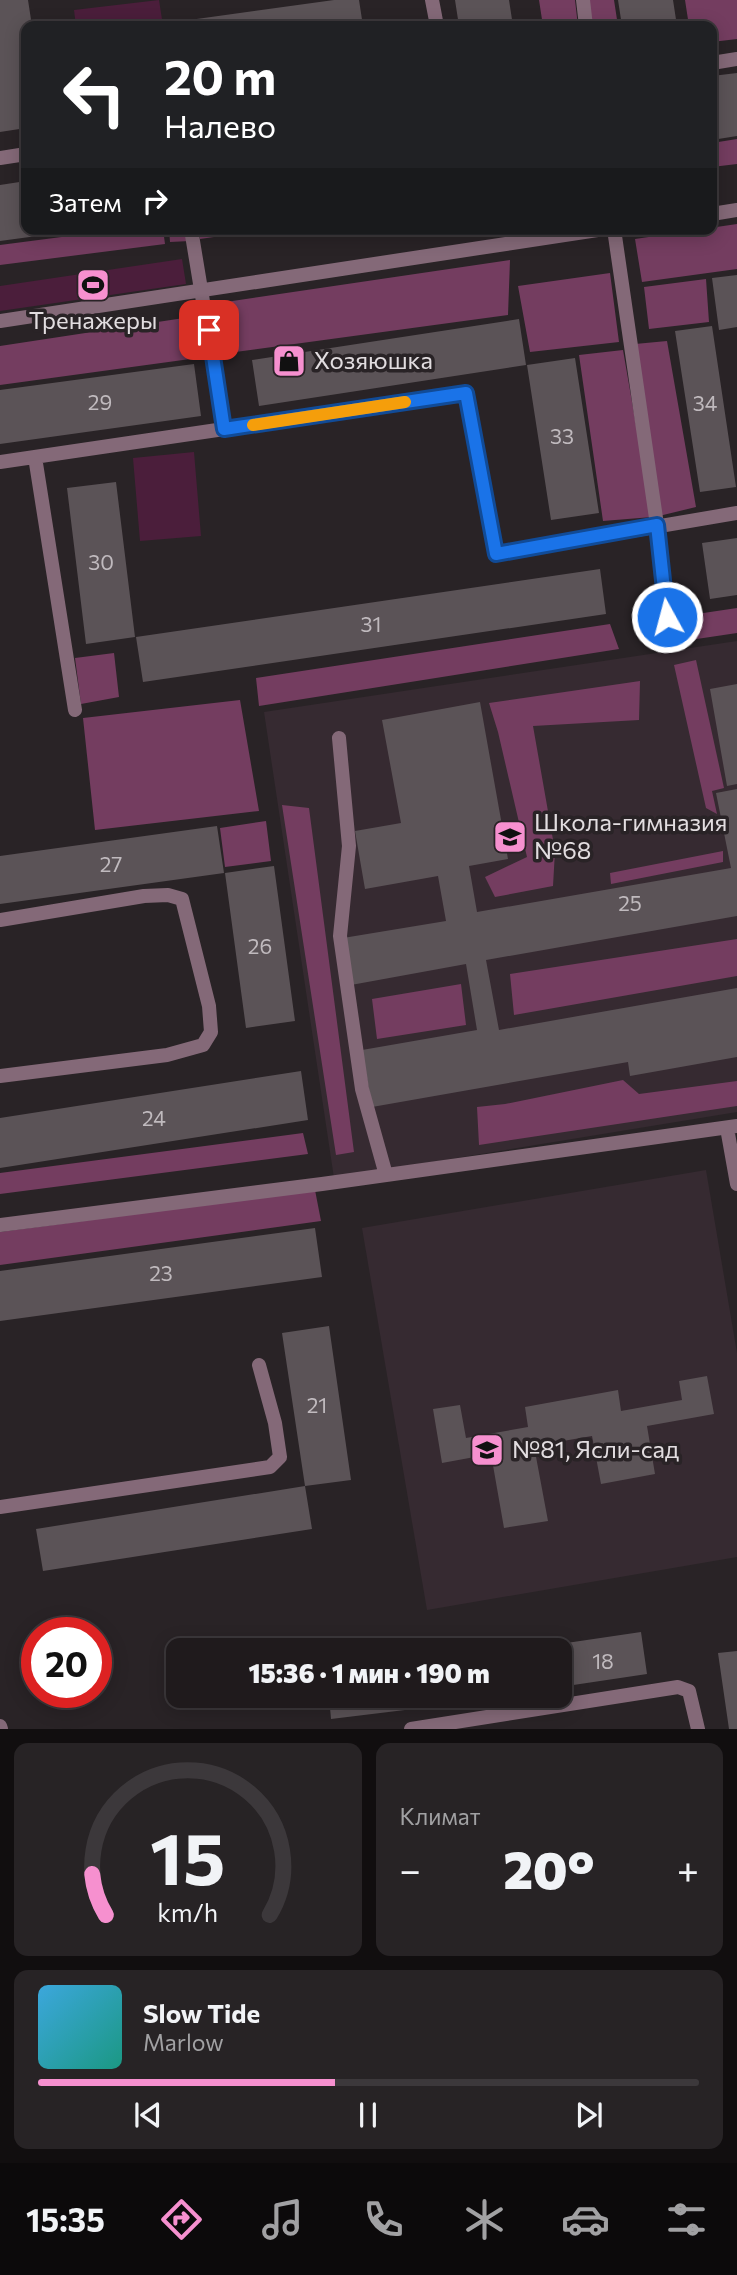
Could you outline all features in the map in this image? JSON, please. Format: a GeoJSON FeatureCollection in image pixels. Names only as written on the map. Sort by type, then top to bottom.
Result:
{"type":"FeatureCollection","features":[{"type":"Feature","properties":{"kind":"street"},"geometry":{"type":"LineString","coordinates":[[432,0],[436,21]]}},
{"type":"Feature","properties":{"kind":"street"},"geometry":{"type":"LineString","coordinates":[[583,0],[585,21]]}},
{"type":"Feature","properties":{"kind":"street"},"geometry":{"type":"LineString","coordinates":[[717,62],[737,59]]}},
{"type":"Feature","properties":{"kind":"street"},"geometry":{"type":"LineString","coordinates":[[0,158],[21,155]]}},
{"type":"Feature","properties":{"kind":"street"},"geometry":{"type":"LineString","coordinates":[[717,213],[737,210]]}},
{"type":"Feature","properties":{"kind":"street"},"geometry":{"type":"LineString","coordinates":[[192,235],[224,429]]}},
{"type":"Feature","properties":{"kind":"street"},"geometry":{"type":"LineString","coordinates":[[0,321],[564,235]]}},
{"type":"Feature","properties":{"kind":"street"},"geometry":{"type":"LineString","coordinates":[[615,235],[657,525],[667,617]]}},
{"type":"Feature","properties":{"kind":"street"},"geometry":{"type":"LineString","coordinates":[[0,462],[466,393],[496,554],[737,513]]}},
{"type":"Feature","properties":{"kind":"street"},"geometry":{"type":"LineString","coordinates":[[35,457],[75,710]]}},
{"type":"Feature","properties":{"kind":"street"},"geometry":{"type":"LineString","coordinates":[[339,738],[349,846],[340,936],[362,1089],[386,1175]]}},
{"type":"Feature","properties":{"kind":"street"},"geometry":{"type":"LineString","coordinates":[[0,920],[144,896],[168,895],[182,899],[209,1006],[211,1031],[203,1045],[167,1055],[0,1076]]}},
{"type":"Feature","properties":{"kind":"street"},"geometry":{"type":"LineString","coordinates":[[0,1225],[732,1127],[737,1184]]}},
{"type":"Feature","properties":{"kind":"street"},"geometry":{"type":"LineString","coordinates":[[0,1507],[270,1467],[280,1457],[275,1423],[258,1365]]}},
{"type":"Feature","properties":{"kind":"street"},"geometry":{"type":"LineString","coordinates":[[411,1729],[678,1687],[689,1691],[698,1729]]}},
{"type":"Feature","properties":{"kind":"shaded area"},"geometry":{"type":"Polygon","coordinates":[[[159,0],[162,21],[75,21],[74,10],[159,0]]]}},
{"type":"Feature","properties":{"kind":"shaded area"},"geometry":{"type":"Polygon","coordinates":[[[539,0],[575,0],[577,21],[542,21],[539,0]]]}},
{"type":"Feature","properties":{"kind":"shaded area"},"geometry":{"type":"Polygon","coordinates":[[[587,0],[614,0],[617,21],[589,21],[587,0]]]}},
{"type":"Feature","properties":{"kind":"shaded area"},"geometry":{"type":"Polygon","coordinates":[[[685,0],[737,0],[737,39],[717,41],[717,21],[688,21],[685,0]]]}},
{"type":"Feature","properties":{"kind":"shaded area"},"geometry":{"type":"Polygon","coordinates":[[[737,139],[737,164],[717,166],[717,142],[737,139]]]}},
{"type":"Feature","properties":{"kind":"shaded area"},"geometry":{"type":"Polygon","coordinates":[[[737,224],[737,269],[642,282],[635,239],[662,235],[717,235],[717,227],[737,224]]]}},
{"type":"Feature","properties":{"kind":"shaded area"},"geometry":{"type":"Polygon","coordinates":[[[77,235],[164,235],[165,244],[0,265],[0,245],[77,235]]]}},
{"type":"Feature","properties":{"kind":"shaded area"},"geometry":{"type":"Polygon","coordinates":[[[169,235],[189,235],[190,241],[170,242],[169,235]]]}},
{"type":"Feature","properties":{"kind":"shaded area"},"geometry":{"type":"Polygon","coordinates":[[[200,235],[228,235],[200,239],[200,235]]]}},
{"type":"Feature","properties":{"kind":"shaded area","name":"Тренажеры"},"geometry":{"type":"Polygon","coordinates":[[[182,259],[186,284],[0,311],[0,286],[182,259]]]}},
{"type":"Feature","properties":{"kind":"shaded area"},"geometry":{"type":"Polygon","coordinates":[[[510,260],[508,315],[228,353],[219,303],[510,260]]]}},
{"type":"Feature","properties":{"kind":"shaded area"},"geometry":{"type":"Polygon","coordinates":[[[610,273],[619,342],[530,352],[518,286],[610,273]]]}},
{"type":"Feature","properties":{"kind":"shaded area"},"geometry":{"type":"Polygon","coordinates":[[[706,279],[709,322],[649,329],[644,287],[706,279]]]}},
{"type":"Feature","properties":{"kind":"shaded area"},"geometry":{"type":"Polygon","coordinates":[[[197,316],[205,357],[0,385],[0,346],[197,316]]]}},
{"type":"Feature","properties":{"kind":"shaded area"},"geometry":{"type":"Polygon","coordinates":[[[667,341],[696,507],[659,516],[635,344],[667,341]]]}},
{"type":"Feature","properties":{"kind":"shaded area"},"geometry":{"type":"Polygon","coordinates":[[[623,350],[652,517],[603,521],[579,355],[623,350]]]}},
{"type":"Feature","properties":{"kind":"shaded area"},"geometry":{"type":"Polygon","coordinates":[[[194,452],[201,536],[140,541],[133,458],[194,452]]]}},
{"type":"Feature","properties":{"kind":"shaded area"},"geometry":{"type":"Polygon","coordinates":[[[737,608],[737,633],[690,640],[690,615],[737,608]]]}},
{"type":"Feature","properties":{"kind":"shaded area"},"geometry":{"type":"Polygon","coordinates":[[[610,624],[619,649],[259,706],[256,678],[610,624]]]}},
{"type":"Feature","properties":{"kind":"shaded area","name":"Школа-гимназия №68"},"geometry":{"type":"Polygon","coordinates":[[[737,641],[737,1112],[334,1178],[264,712],[737,641]]]}},
{"type":"Feature","properties":{"kind":"shaded area"},"geometry":{"type":"Polygon","coordinates":[[[114,653],[119,697],[81,704],[75,658],[114,653]]]}},
{"type":"Feature","properties":{"kind":"shaded area"},"geometry":{"type":"Polygon","coordinates":[[[696,660],[724,788],[712,791],[717,814],[706,808],[674,665],[696,660]]]}},
{"type":"Feature","properties":{"kind":"shaded area"},"geometry":{"type":"Polygon","coordinates":[[[640,681],[639,720],[533,726],[555,851],[553,886],[495,897],[485,877],[527,857],[489,703],[640,681]]]}},
{"type":"Feature","properties":{"kind":"shaded area"},"geometry":{"type":"Polygon","coordinates":[[[240,700],[259,811],[95,830],[83,718],[240,700]]]}},
{"type":"Feature","properties":{"kind":"shaded area"},"geometry":{"type":"Polygon","coordinates":[[[282,805],[309,808],[354,1152],[336,1155],[282,805]]]}},
{"type":"Feature","properties":{"kind":"shaded area"},"geometry":{"type":"Polygon","coordinates":[[[266,821],[271,861],[225,867],[220,828],[266,821]]]}},
{"type":"Feature","properties":{"kind":"shaded area"},"geometry":{"type":"Polygon","coordinates":[[[723,851],[723,862],[611,884],[610,873],[723,851]]]}},
{"type":"Feature","properties":{"kind":"shaded area"},"geometry":{"type":"Polygon","coordinates":[[[737,939],[737,976],[514,1015],[510,974],[737,939]]]}},
{"type":"Feature","properties":{"kind":"shaded area"},"geometry":{"type":"Polygon","coordinates":[[[461,984],[466,1025],[377,1039],[372,999],[461,984]]]}},
{"type":"Feature","properties":{"kind":"shaded area"},"geometry":{"type":"Polygon","coordinates":[[[623,1080],[639,1094],[737,1081],[737,1106],[479,1145],[477,1107],[505,1104],[623,1080]]]}},
{"type":"Feature","properties":{"kind":"shaded area"},"geometry":{"type":"Polygon","coordinates":[[[303,1133],[308,1154],[0,1194],[0,1173],[303,1133]]]}},
{"type":"Feature","properties":{"kind":"shaded area"},"geometry":{"type":"Polygon","coordinates":[[[706,1170],[737,1353],[737,1557],[427,1610],[362,1228],[706,1170]]]}},
{"type":"Feature","properties":{"kind":"shaded area"},"geometry":{"type":"Polygon","coordinates":[[[315,1190],[321,1221],[0,1265],[0,1232],[315,1190]]]}},
{"type":"Feature","properties":{"kind":"building"},"geometry":{"type":"Polygon","coordinates":[[[0,0],[28,0],[31,21],[21,21],[21,129],[0,132],[0,0]]]}},
{"type":"Feature","properties":{"kind":"building"},"geometry":{"type":"Polygon","coordinates":[[[334,0],[359,0],[362,21],[182,21],[334,0]]]}},
{"type":"Feature","properties":{"kind":"building"},"geometry":{"type":"Polygon","coordinates":[[[455,0],[509,0],[512,21],[458,21],[455,0]]]}},
{"type":"Feature","properties":{"kind":"building"},"geometry":{"type":"Polygon","coordinates":[[[618,0],[673,0],[676,21],[621,21],[618,0]]]}},
{"type":"Feature","properties":{"kind":"building"},"geometry":{"type":"Polygon","coordinates":[[[737,73],[737,136],[717,139],[717,75],[737,73]]]}},
{"type":"Feature","properties":{"kind":"building"},"geometry":{"type":"Polygon","coordinates":[[[21,182],[21,235],[44,235],[0,241],[0,185],[21,182]]]}},
{"type":"Feature","properties":{"kind":"building"},"geometry":{"type":"Polygon","coordinates":[[[737,275],[737,327],[719,330],[712,278],[737,275]]]}},
{"type":"Feature","properties":{"kind":"building"},"geometry":{"type":"Polygon","coordinates":[[[519,319],[526,365],[259,406],[252,360],[519,319]]]}},
{"type":"Feature","properties":{"kind":"building"},"geometry":{"type":"Polygon","coordinates":[[[712,326],[736,487],[700,492],[675,331],[712,326]]]}},
{"type":"Feature","properties":{"kind":"building"},"geometry":{"type":"Polygon","coordinates":[[[575,358],[599,513],[551,520],[527,365],[575,358]]]}},
{"type":"Feature","properties":{"kind":"building"},"geometry":{"type":"Polygon","coordinates":[[[194,364],[201,416],[0,444],[0,390],[194,364]]]}},
{"type":"Feature","properties":{"kind":"building"},"geometry":{"type":"Polygon","coordinates":[[[116,482],[135,637],[86,644],[67,488],[116,482]]]}},
{"type":"Feature","properties":{"kind":"building"},"geometry":{"type":"Polygon","coordinates":[[[737,538],[737,595],[710,599],[702,543],[737,538]]]}},
{"type":"Feature","properties":{"kind":"building"},"geometry":{"type":"Polygon","coordinates":[[[600,569],[606,614],[143,682],[136,637],[600,569]]]}},
{"type":"Feature","properties":{"kind":"building"},"geometry":{"type":"Polygon","coordinates":[[[737,684],[737,784],[727,786],[710,689],[737,684]]]}},
{"type":"Feature","properties":{"kind":"building","name":"Школа-гимназия №68"},"geometry":{"type":"Polygon","coordinates":[[[480,702],[508,859],[469,866],[477,912],[731,868],[716,793],[737,789],[737,916],[486,960],[499,1030],[737,988],[737,1057],[630,1076],[628,1062],[372,1107],[362,1050],[477,1030],[466,964],[351,985],[343,938],[446,921],[438,876],[365,889],[355,831],[401,823],[382,720],[480,702]]]}},
{"type":"Feature","properties":{"kind":"building"},"geometry":{"type":"Polygon","coordinates":[[[217,826],[224,873],[0,904],[0,856],[217,826]]]}},
{"type":"Feature","properties":{"kind":"building"},"geometry":{"type":"Polygon","coordinates":[[[274,866],[295,1021],[246,1028],[225,873],[274,866]]]}},
{"type":"Feature","properties":{"kind":"building"},"geometry":{"type":"Polygon","coordinates":[[[301,1071],[308,1120],[0,1168],[0,1118],[301,1071]]]}},
{"type":"Feature","properties":{"kind":"building"},"geometry":{"type":"Polygon","coordinates":[[[315,1228],[322,1277],[0,1321],[0,1271],[315,1228]]]}},
{"type":"Feature","properties":{"kind":"building"},"geometry":{"type":"Polygon","coordinates":[[[329,1326],[351,1480],[305,1486],[282,1333],[329,1326]]]}},
{"type":"Feature","properties":{"kind":"building","name":"№81, Ясли-сад"},"geometry":{"type":"Polygon","coordinates":[[[707,1376],[714,1414],[647,1426],[655,1474],[601,1484],[592,1436],[534,1446],[548,1521],[504,1528],[491,1454],[442,1463],[433,1409],[460,1405],[466,1438],[528,1427],[525,1407],[618,1390],[621,1411],[682,1400],[679,1381],[707,1376]]]}},
{"type":"Feature","properties":{"kind":"building"},"geometry":{"type":"Polygon","coordinates":[[[305,1486],[312,1529],[43,1571],[36,1529],[305,1486]]]}},
{"type":"Feature","properties":{"kind":"building"},"geometry":{"type":"Polygon","coordinates":[[[641,1632],[647,1674],[572,1685],[572,1642],[641,1632]]]}},
{"type":"Feature","properties":{"kind":"building"},"geometry":{"type":"Polygon","coordinates":[[[737,1651],[737,1729],[729,1729],[718,1653],[737,1651]]]}},
{"type":"Feature","properties":{"kind":"building"},"geometry":{"type":"Polygon","coordinates":[[[330,1708],[421,1708],[331,1719],[330,1708]]]}},
{"type":"Feature","properties":{"kind":"slow traffic"},"geometry":{"type":"LineString","coordinates":[[253,425],[405,402]]}},
{"type":"Feature","properties":{"kind":"place","name":"Тренажеры"},"geometry":{"type":"Point","coordinates":[93,285]}},
{"type":"Feature","properties":{"kind":"place","name":"Хозяюшка"},"geometry":{"type":"Point","coordinates":[289,361]}},
{"type":"Feature","properties":{"kind":"place","name":"Школа-гимназия №68"},"geometry":{"type":"Point","coordinates":[510,837]}},
{"type":"Feature","properties":{"kind":"place","name":"№81, Ясли-сад"},"geometry":{"type":"Point","coordinates":[487,1450]}},
{"type":"Feature","properties":{"kind":"route"},"geometry":{"type":"LineString","coordinates":[[209,330],[224,429],[466,393],[496,554],[657,525],[667,617]]}}]}
